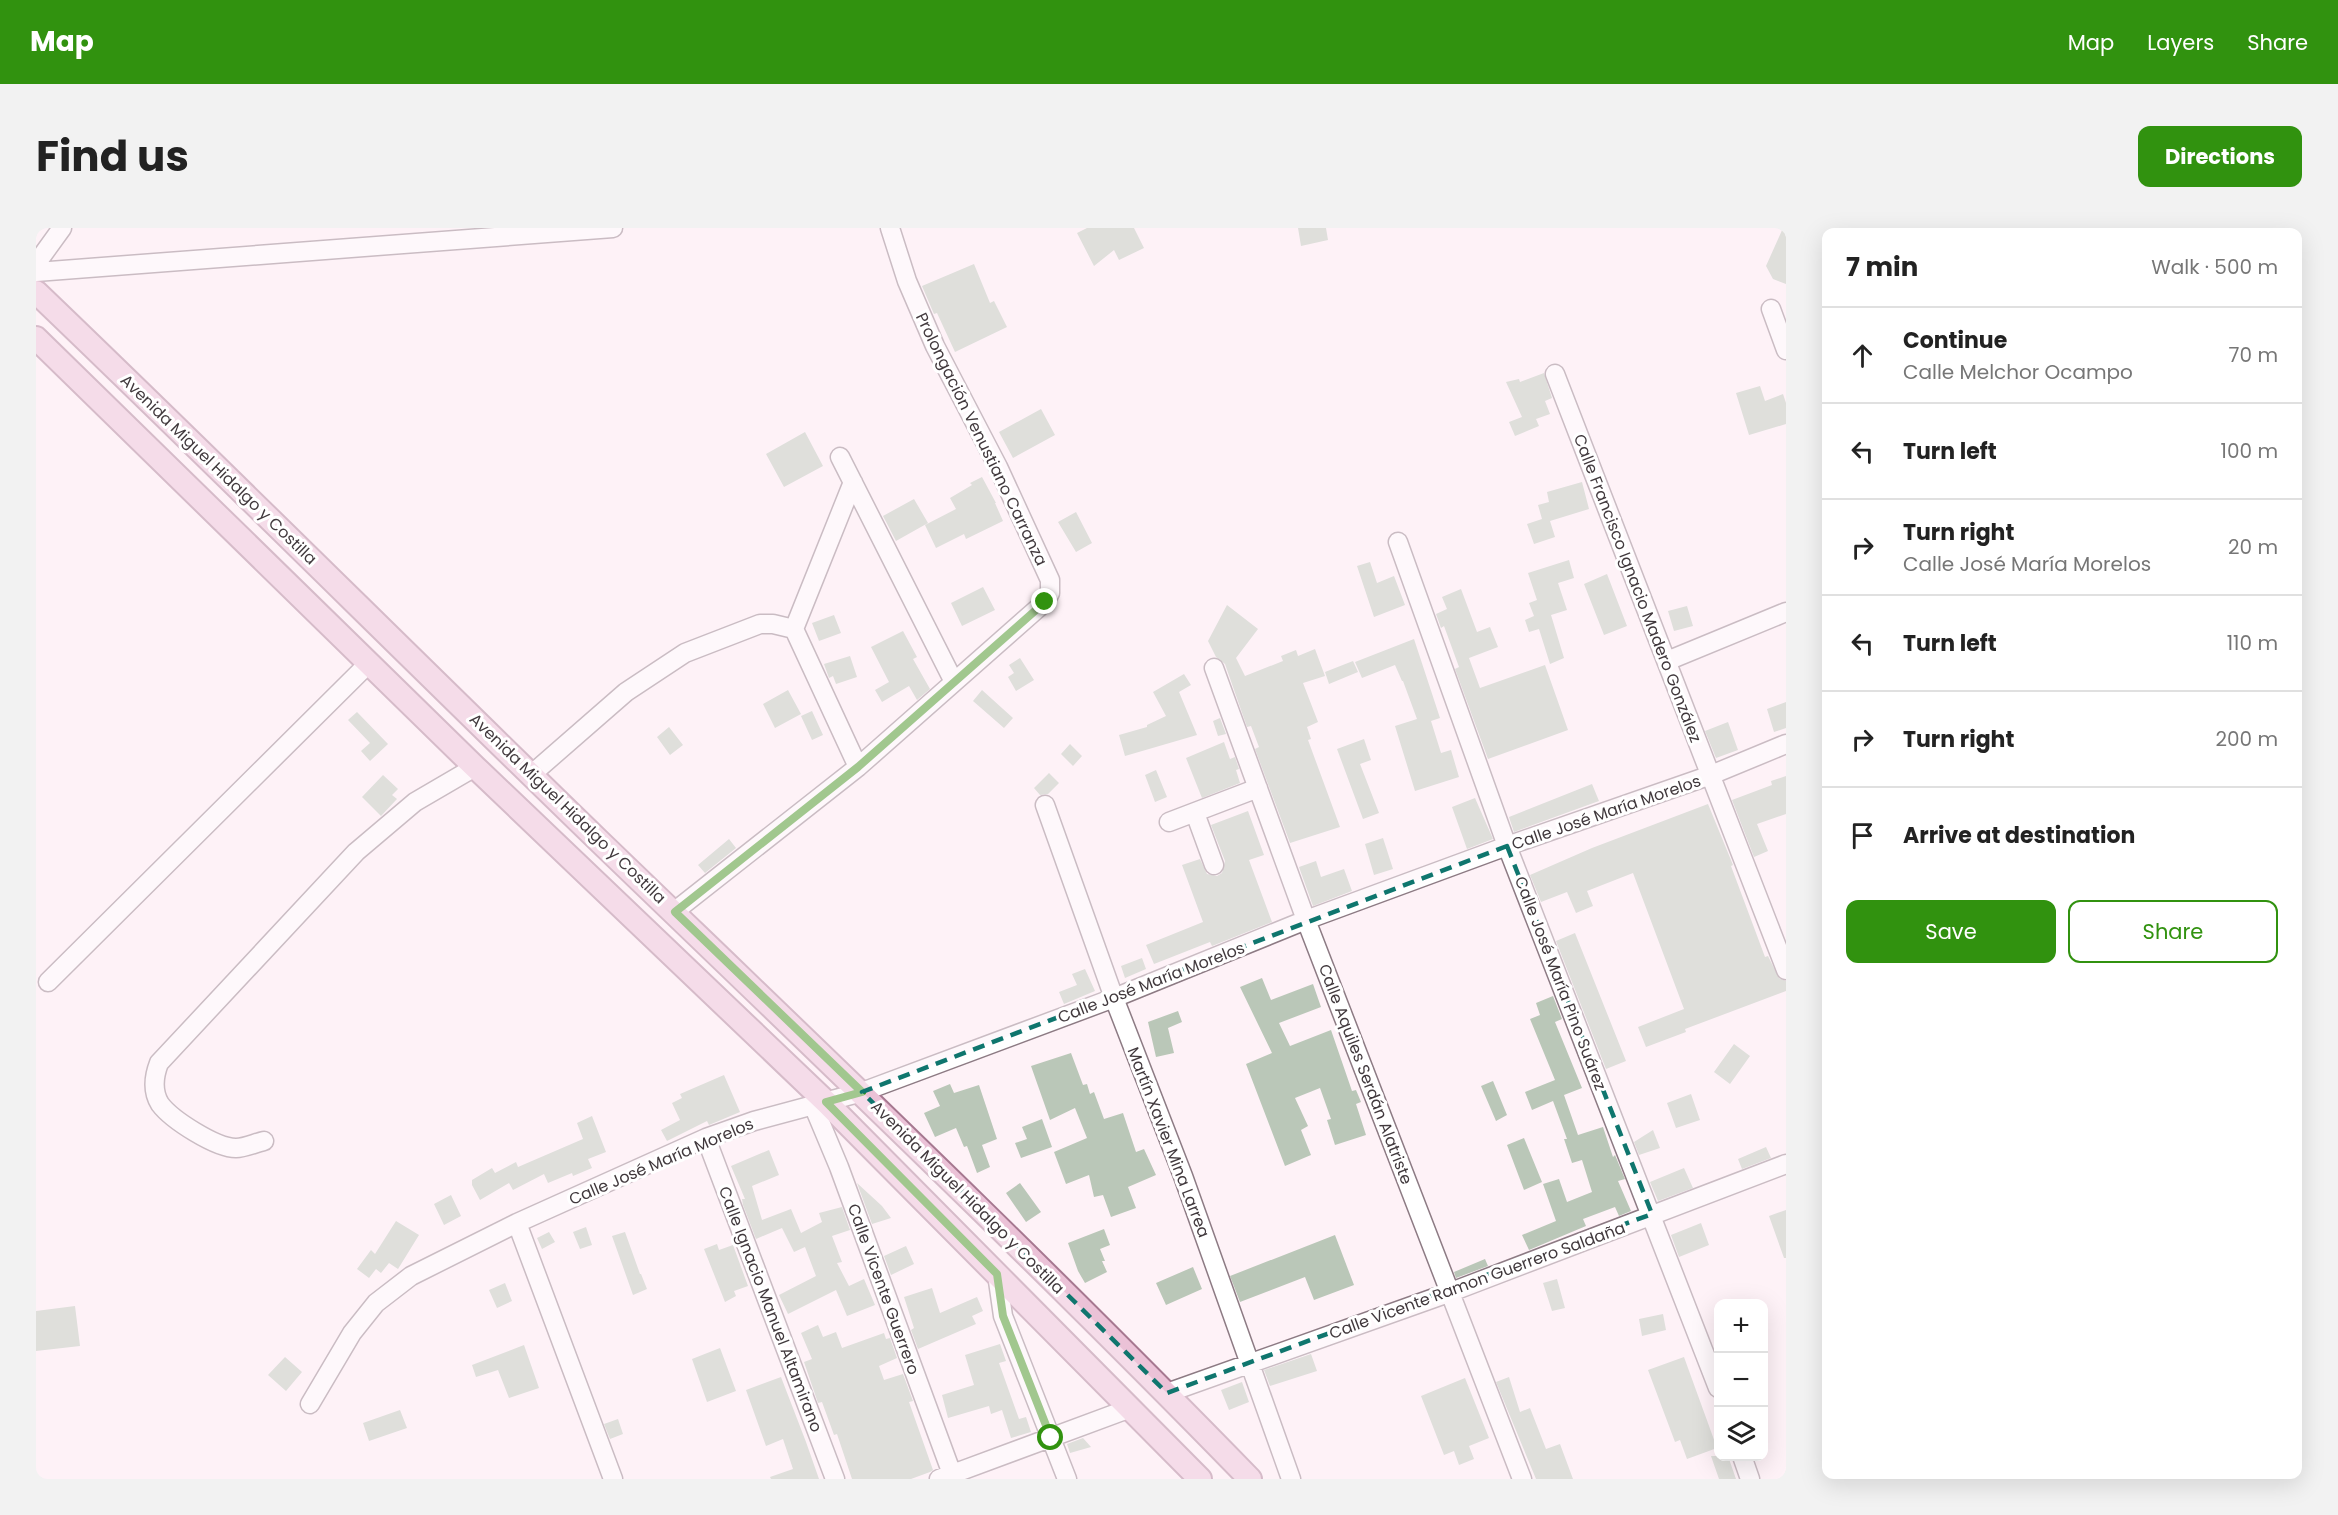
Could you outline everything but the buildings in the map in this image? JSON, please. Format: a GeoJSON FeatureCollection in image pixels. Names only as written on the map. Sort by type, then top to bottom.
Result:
{"type":"FeatureCollection","features":[{"type":"Feature","properties":{"kind":"main road","name":"Avenida Miguel Hidalgo y Costilla"},"geometry":{"type":"LineString","coordinates":[[36,292],[862,1092],[1250,1479]]}},
{"type":"Feature","properties":{"kind":"main road","name":"Avenida Miguel Hidalgo y Costilla"},"geometry":{"type":"LineString","coordinates":[[36,338],[368,664],[997,1274],[1128,1409],[1200,1479]]}},
{"type":"Feature","properties":{"kind":"street"},"geometry":{"type":"LineString","coordinates":[[36,264],[62,228]]}},
{"type":"Feature","properties":{"kind":"street"},"geometry":{"type":"LineString","coordinates":[[36,272],[613,228]]}},
{"type":"Feature","properties":{"kind":"street","name":"Prolongación Venustiano Carranza"},"geometry":{"type":"LineString","coordinates":[[675,912],[858,767],[1045,602],[1050,593],[1050,580],[998,467],[935,346],[907,281],[890,228]]}},
{"type":"Feature","properties":{"kind":"street"},"geometry":{"type":"LineString","coordinates":[[1771,309],[1786,350]]}},
{"type":"Feature","properties":{"kind":"street","name":"Calle Francisco Ignacio Madero González"},"geometry":{"type":"LineString","coordinates":[[1555,374],[1786,970]]}},
{"type":"Feature","properties":{"kind":"street"},"geometry":{"type":"LineString","coordinates":[[840,457],[954,682]]}},
{"type":"Feature","properties":{"kind":"street"},"geometry":{"type":"LineString","coordinates":[[853,482],[794,629],[858,767]]}},
{"type":"Feature","properties":{"kind":"street","name":"Calle José María Pino Suárez"},"geometry":{"type":"LineString","coordinates":[[1398,542],[1507,846],[1714,1375]]}},
{"type":"Feature","properties":{"kind":"street"},"geometry":{"type":"LineString","coordinates":[[1667,661],[1786,612]]}},
{"type":"Feature","properties":{"kind":"street"},"geometry":{"type":"LineString","coordinates":[[532,774],[626,692],[685,653],[760,624],[773,624],[794,629]]}},
{"type":"Feature","properties":{"kind":"street"},"geometry":{"type":"LineString","coordinates":[[48,982],[368,664]]}},
{"type":"Feature","properties":{"kind":"street","name":"Calle Aquiles Serdán Alatriste"},"geometry":{"type":"LineString","coordinates":[[1214,669],[1306,920],[1522,1479]]}},
{"type":"Feature","properties":{"kind":"street","name":"Calle José María Morelos"},"geometry":{"type":"LineString","coordinates":[[309,1404],[352,1333],[376,1303],[411,1276],[517,1223],[706,1138],[754,1121],[862,1092],[1114,998],[1306,920],[1507,846],[1711,775],[1786,744]]}},
{"type":"Feature","properties":{"kind":"street"},"geometry":{"type":"LineString","coordinates":[[264,1141],[237,1148],[215,1143],[192,1131],[160,1103],[153,1079],[159,1063],[356,852],[415,802],[475,768]]}},
{"type":"Feature","properties":{"kind":"street"},"geometry":{"type":"LineString","coordinates":[[1169,822],[1258,788]]}},
{"type":"Feature","properties":{"kind":"street","name":"Martín Xavier Mina Larrea"},"geometry":{"type":"LineString","coordinates":[[1045,805],[1114,998],[1183,1176],[1291,1479]]}},
{"type":"Feature","properties":{"kind":"street"},"geometry":{"type":"LineString","coordinates":[[1195,813],[1214,865]]}},
{"type":"Feature","properties":{"kind":"street","name":"Calle Vicente Guerrero"},"geometry":{"type":"LineString","coordinates":[[820,1104],[839,1167],[945,1477]]}},
{"type":"Feature","properties":{"kind":"street","name":"Calle Ignacio Manuel Altamirano"},"geometry":{"type":"LineString","coordinates":[[706,1138],[835,1479]]}},
{"type":"Feature","properties":{"kind":"street","name":"Calle Vicente Ramon Guerrero Saldaña"},"geometry":{"type":"LineString","coordinates":[[1167,1394],[1451,1292],[1786,1164]]}},
{"type":"Feature","properties":{"kind":"street"},"geometry":{"type":"LineString","coordinates":[[517,1223],[613,1479]]}},
{"type":"Feature","properties":{"kind":"street"},"geometry":{"type":"LineString","coordinates":[[997,1274],[1003,1316],[1067,1479]]}},
{"type":"Feature","properties":{"kind":"street"},"geometry":{"type":"LineString","coordinates":[[945,1477],[1128,1409]]}},
{"type":"Feature","properties":{"kind":"street"},"geometry":{"type":"LineString","coordinates":[[1744,1461],[1750,1479]]}},
{"type":"Feature","properties":{"kind":"highlighted area"},"geometry":{"type":"Polygon","coordinates":[[[1507,846],[1652,1214],[1167,1393],[862,1092],[1507,846]]]}},
{"type":"Feature","properties":{"kind":"route"},"geometry":{"type":"LineString","coordinates":[[1045,602],[858,767],[675,912],[862,1092],[826,1102],[997,1274],[1003,1316],[1051,1438]]}}]}
